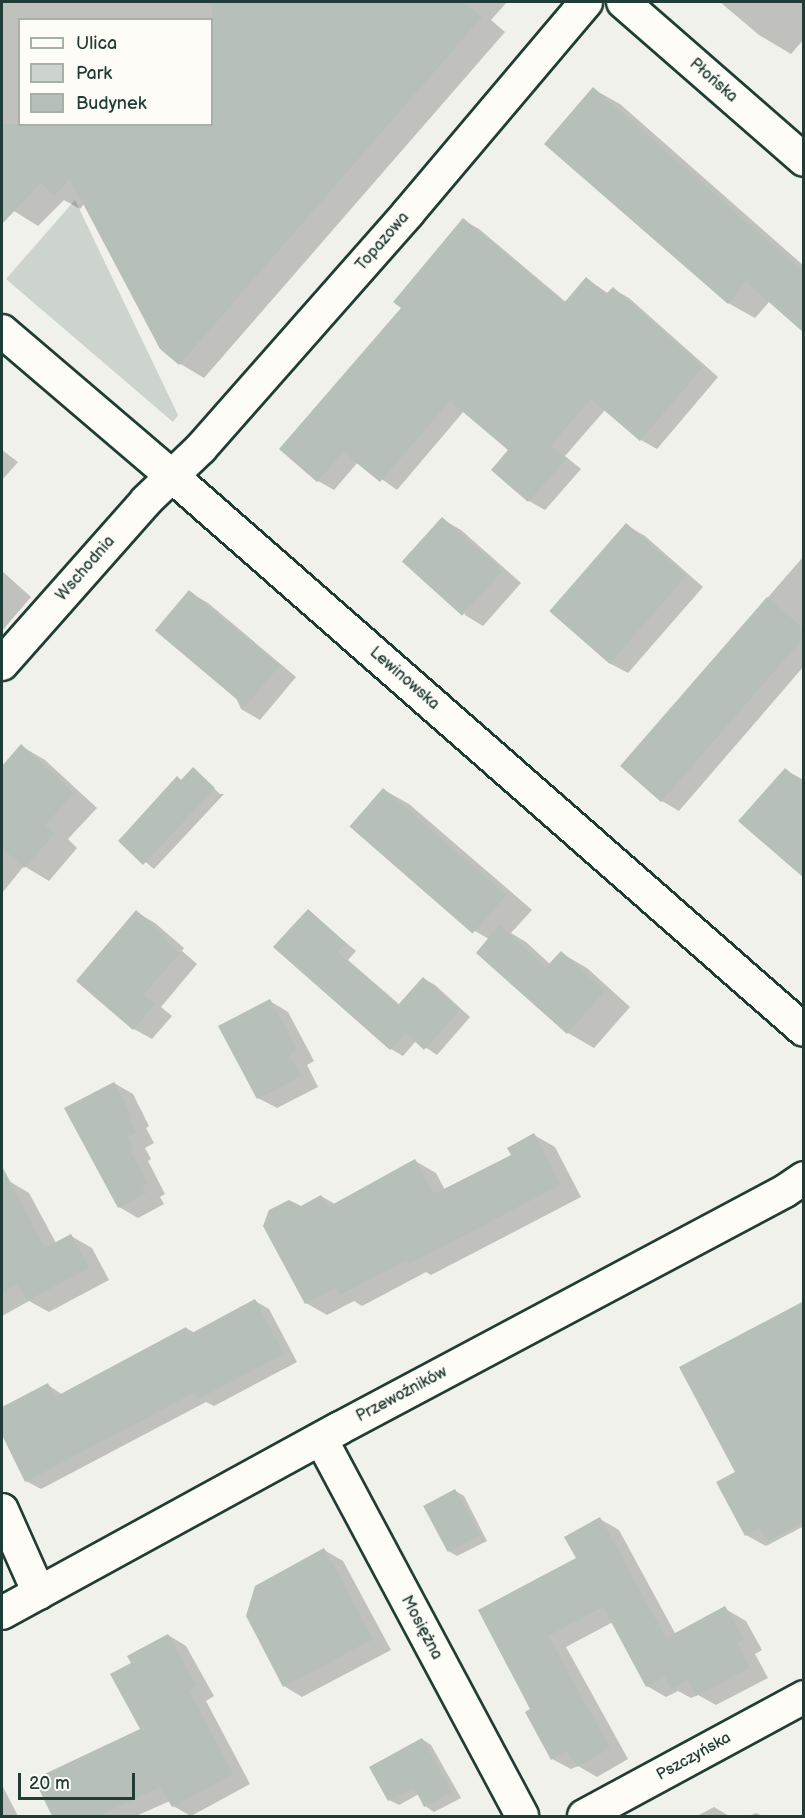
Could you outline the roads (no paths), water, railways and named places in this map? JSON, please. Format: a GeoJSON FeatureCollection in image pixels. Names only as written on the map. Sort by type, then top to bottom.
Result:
{"type":"FeatureCollection","features":[{"type":"Feature","properties":{"kind":"street","name":"Topazowa"},"geometry":{"type":"LineString","coordinates":[[172,476],[201,448],[408,213],[586,2]]}},
{"type":"Feature","properties":{"kind":"street","name":"Płońska"},"geometry":{"type":"LineString","coordinates":[[623,2],[804,160]]}},
{"type":"Feature","properties":{"kind":"street","name":"Lewinowska"},"geometry":{"type":"LineString","coordinates":[[2,331],[172,476],[804,1030]]}},
{"type":"Feature","properties":{"kind":"street","name":"Wschodnia"},"geometry":{"type":"LineString","coordinates":[[2,664],[146,501],[172,476]]}},
{"type":"Feature","properties":{"kind":"street","name":"Przewoźników"},"geometry":{"type":"LineString","coordinates":[[2,1613],[321,1439],[785,1191],[804,1178]]}},
{"type":"Feature","properties":{"kind":"street","name":"Mosiężna"},"geometry":{"type":"LineString","coordinates":[[321,1439],[522,1816]]}},
{"type":"Feature","properties":{"kind":"street"},"geometry":{"type":"LineString","coordinates":[[2,1510],[39,1593]]}},
{"type":"Feature","properties":{"kind":"street","name":"Pszczyńska"},"geometry":{"type":"LineString","coordinates":[[584,1816],[804,1697]]}}]}
